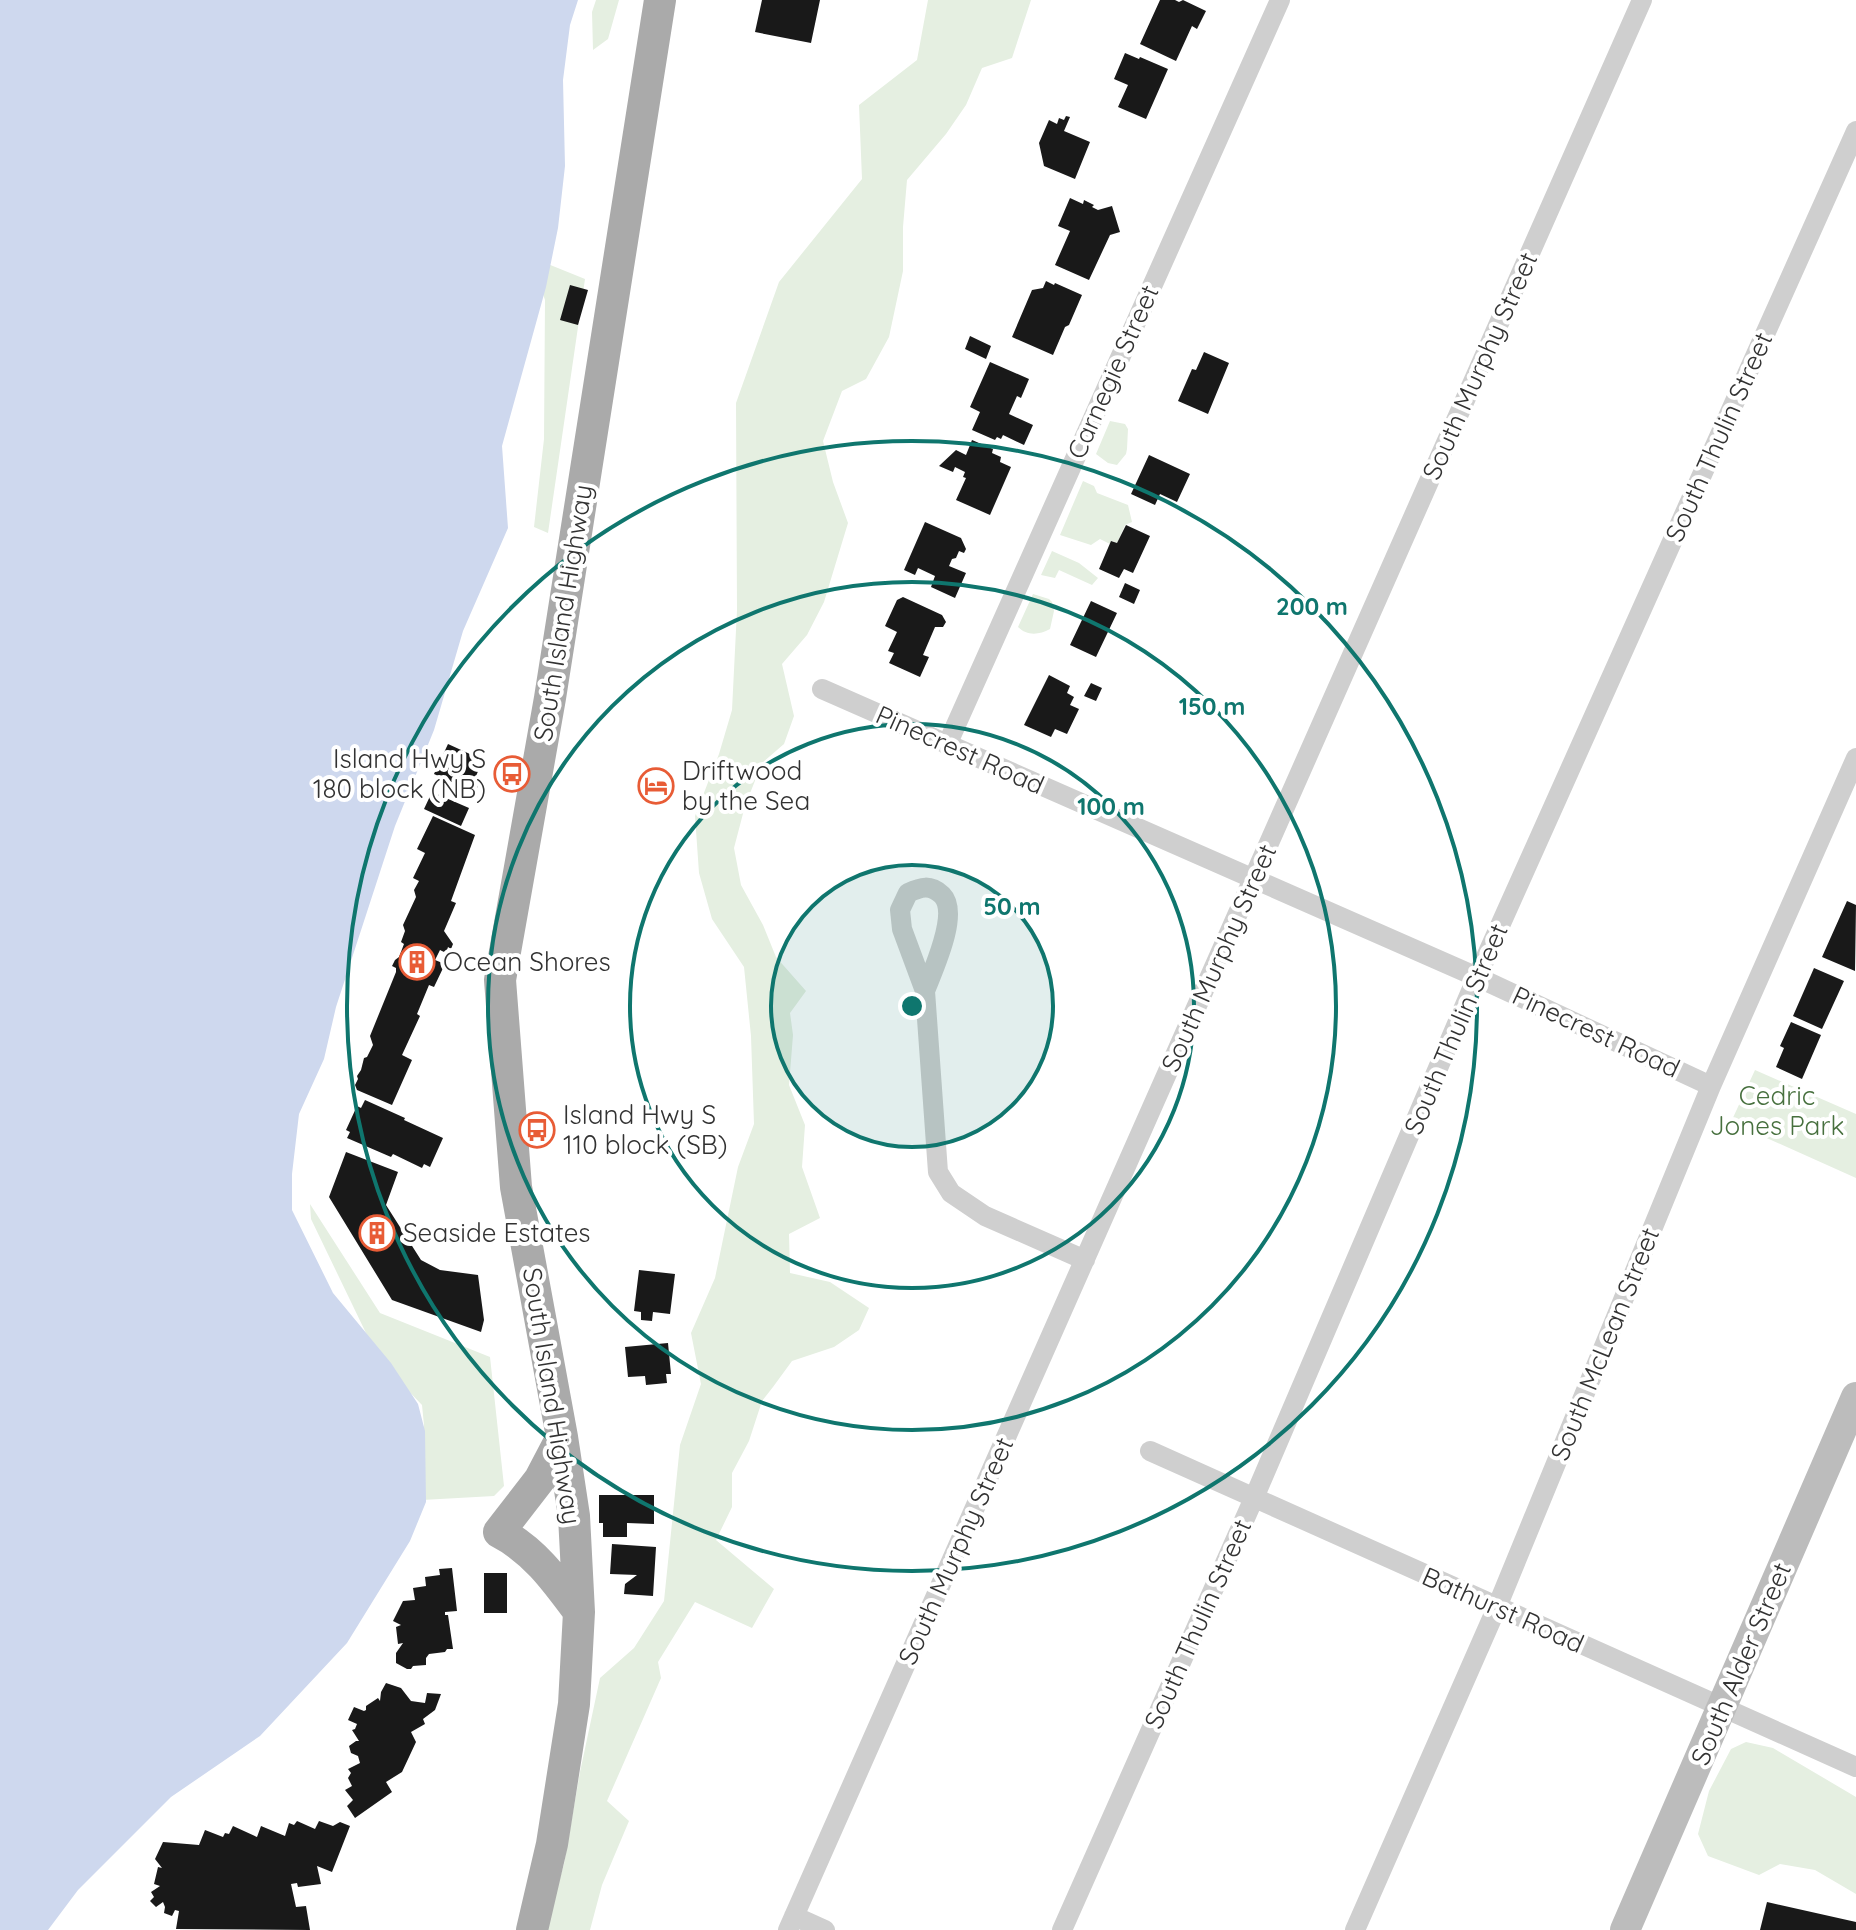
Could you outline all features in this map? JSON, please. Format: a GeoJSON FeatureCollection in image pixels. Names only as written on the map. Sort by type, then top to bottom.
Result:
{"type":"FeatureCollection","features":[{"type":"Feature","properties":{"kind":"main road","name":"South Island Highway"},"geometry":{"type":"LineString","coordinates":[[532,1930],[552,1844],[574,1704],[579,1612],[574,1516],[516,1187],[500,980],[550,698],[660,0]]}},
{"type":"Feature","properties":{"kind":"main road"},"geometry":{"type":"LineString","coordinates":[[562,1437],[540,1479],[499,1532],[517,1541],[533,1556],[579,1612]]}},
{"type":"Feature","properties":{"kind":"street","name":"Carnegie Street"},"geometry":{"type":"LineString","coordinates":[[947,745],[1280,0]]}},
{"type":"Feature","properties":{"kind":"street","name":"South Murphy Street"},"geometry":{"type":"LineString","coordinates":[[791,1923],[1642,0]]}},
{"type":"Feature","properties":{"kind":"street","name":"South Thulin Street"},"geometry":{"type":"LineString","coordinates":[[1062,1930],[1254,1498],[1477,977],[1856,131]]}},
{"type":"Feature","properties":{"kind":"street","name":"Pinecrest Road"},"geometry":{"type":"LineString","coordinates":[[822,689],[1477,977],[1711,1086]]}},
{"type":"Feature","properties":{"kind":"street","name":"South McLean Street"},"geometry":{"type":"LineString","coordinates":[[1355,1930],[1497,1607],[1711,1086],[1856,758]]}},
{"type":"Feature","properties":{"kind":"street"},"geometry":{"type":"LineString","coordinates":[[925,991],[938,1172],[951,1193],[985,1216],[1085,1260]]}},
{"type":"Feature","properties":{"kind":"street","name":"South Alder Street"},"geometry":{"type":"LineString","coordinates":[[1625,1930],[1856,1397]]}},
{"type":"Feature","properties":{"kind":"street","name":"Bathurst Road"},"geometry":{"type":"LineString","coordinates":[[1150,1451],[1856,1767]]}},
{"type":"Feature","properties":{"kind":"street"},"geometry":{"type":"LineString","coordinates":[[791,1923],[825,1930]]}},
{"type":"Feature","properties":{"kind":"green space"},"geometry":{"type":"Polygon","coordinates":[[[596,0],[619,0],[608,39],[593,50],[592,12],[596,0]]]}},
{"type":"Feature","properties":{"kind":"green space"},"geometry":{"type":"Polygon","coordinates":[[[928,0],[1031,0],[1012,58],[982,68],[966,105],[907,180],[903,271],[889,337],[866,379],[842,391],[823,441],[848,523],[824,602],[807,635],[782,664],[794,716],[784,744],[762,763],[745,806],[734,848],[741,885],[776,957],[806,991],[790,1013],[793,1035],[789,1085],[805,1125],[802,1167],[820,1218],[789,1234],[790,1273],[830,1282],[869,1308],[859,1330],[834,1347],[792,1361],[762,1401],[749,1441],[732,1473],[732,1507],[716,1540],[774,1589],[752,1628],[695,1602],[658,1662],[661,1678],[607,1801],[629,1821],[602,1885],[590,1930],[545,1930],[564,1864],[600,1678],[634,1648],[664,1601],[680,1445],[701,1384],[691,1333],[715,1278],[738,1167],[754,1124],[751,1036],[744,967],[712,919],[699,873],[695,816],[732,710],[737,610],[736,403],[779,282],[862,179],[859,105],[917,60],[928,0]]]}},
{"type":"Feature","properties":{"kind":"green space"},"geometry":{"type":"Polygon","coordinates":[[[538,260],[585,279],[548,533],[534,527],[544,439],[545,300],[538,260]]]}},
{"type":"Feature","properties":{"kind":"green space"},"geometry":{"type":"Polygon","coordinates":[[[1110,421],[1125,424],[1128,429],[1126,454],[1117,465],[1108,463],[1096,454],[1110,421]]]}},
{"type":"Feature","properties":{"kind":"green space"},"geometry":{"type":"Polygon","coordinates":[[[1083,481],[1094,486],[1097,493],[1128,505],[1132,522],[1125,525],[1117,543],[1112,541],[1110,544],[1100,539],[1091,545],[1060,535],[1083,481]]]}},
{"type":"Feature","properties":{"kind":"green space"},"geometry":{"type":"Polygon","coordinates":[[[1052,551],[1079,563],[1098,578],[1092,585],[1059,570],[1055,578],[1041,575],[1052,551]]]}},
{"type":"Feature","properties":{"kind":"green space"},"geometry":{"type":"Polygon","coordinates":[[[1033,594],[1049,599],[1054,611],[1050,629],[1033,634],[1018,627],[1033,594]]]}},
{"type":"Feature","properties":{"kind":"green space","name":"Cedric Jones Park"},"geometry":{"type":"Polygon","coordinates":[[[1755,1070],[1856,1114],[1856,1178],[1731,1122],[1755,1070]]]}},
{"type":"Feature","properties":{"kind":"green space"},"geometry":{"type":"Polygon","coordinates":[[[310,1204],[380,1313],[490,1357],[504,1486],[494,1496],[422,1500],[422,1405],[379,1360],[311,1219],[310,1204]]]}},
{"type":"Feature","properties":{"kind":"green space"},"geometry":{"type":"Polygon","coordinates":[[[1746,1742],[1773,1748],[1856,1797],[1856,1894],[1815,1870],[1780,1864],[1759,1875],[1708,1856],[1698,1834],[1709,1791],[1731,1749],[1746,1742]]]}},
{"type":"Feature","properties":{"kind":"water"},"geometry":{"type":"Polygon","coordinates":[[[0,0],[578,0],[570,25],[563,80],[565,166],[558,228],[546,287],[502,446],[508,528],[463,631],[434,730],[395,826],[336,1007],[324,1059],[299,1114],[292,1174],[292,1210],[333,1293],[391,1363],[418,1404],[425,1431],[426,1502],[410,1541],[347,1643],[260,1736],[171,1797],[78,1890],[48,1930],[0,1930],[0,0]]]}},
{"type":"Feature","properties":{"kind":"building"},"geometry":{"type":"Polygon","coordinates":[[[762,0],[820,0],[811,43],[755,32],[762,0]]]}},
{"type":"Feature","properties":{"kind":"building"},"geometry":{"type":"Polygon","coordinates":[[[1160,0],[1183,0],[1206,11],[1197,29],[1192,26],[1176,61],[1140,44],[1160,0]]]}},
{"type":"Feature","properties":{"kind":"building"},"geometry":{"type":"Polygon","coordinates":[[[1125,53],[1168,69],[1146,119],[1118,107],[1128,85],[1114,79],[1125,53]]]}},
{"type":"Feature","properties":{"kind":"building"},"geometry":{"type":"Polygon","coordinates":[[[1066,116],[1070,117],[1064,131],[1090,142],[1075,179],[1044,166],[1039,143],[1049,120],[1057,124],[1059,118],[1064,120],[1066,116]]]}},
{"type":"Feature","properties":{"kind":"building"},"geometry":{"type":"Polygon","coordinates":[[[1070,198],[1083,204],[1084,200],[1098,210],[1112,206],[1120,232],[1110,235],[1089,280],[1055,265],[1070,231],[1058,226],[1070,198]]]}},
{"type":"Feature","properties":{"kind":"building"},"geometry":{"type":"Polygon","coordinates":[[[1046,281],[1082,295],[1053,355],[1012,337],[1032,290],[1043,288],[1046,281]]]}},
{"type":"Feature","properties":{"kind":"building"},"geometry":{"type":"Polygon","coordinates":[[[570,285],[588,290],[578,325],[560,320],[570,285]]]}},
{"type":"Feature","properties":{"kind":"building"},"geometry":{"type":"Polygon","coordinates":[[[970,336],[991,346],[986,359],[965,349],[970,336]]]}},
{"type":"Feature","properties":{"kind":"building"},"geometry":{"type":"Polygon","coordinates":[[[1204,352],[1229,363],[1208,414],[1178,401],[1192,369],[1196,370],[1204,352]]]}},
{"type":"Feature","properties":{"kind":"building"},"geometry":{"type":"Polygon","coordinates":[[[990,362],[1029,379],[1021,398],[1017,396],[1009,414],[1033,425],[1024,445],[1003,435],[995,440],[972,430],[980,412],[970,407],[990,362]]]}},
{"type":"Feature","properties":{"kind":"building"},"geometry":{"type":"Polygon","coordinates":[[[972,440],[993,449],[992,453],[1001,457],[1000,462],[1011,467],[990,515],[956,500],[966,478],[963,477],[965,472],[955,467],[953,472],[939,466],[956,450],[966,455],[972,440]]]}},
{"type":"Feature","properties":{"kind":"building"},"geometry":{"type":"Polygon","coordinates":[[[1149,455],[1190,474],[1177,502],[1160,494],[1155,505],[1131,494],[1149,455]]]}},
{"type":"Feature","properties":{"kind":"building"},"geometry":{"type":"Polygon","coordinates":[[[925,522],[961,538],[966,549],[964,553],[959,551],[949,566],[966,573],[955,598],[931,587],[935,576],[918,568],[915,575],[904,570],[925,522]]]}},
{"type":"Feature","properties":{"kind":"building"},"geometry":{"type":"Polygon","coordinates":[[[1126,525],[1150,536],[1133,573],[1124,569],[1119,578],[1099,569],[1111,541],[1117,543],[1126,525]]]}},
{"type":"Feature","properties":{"kind":"building"},"geometry":{"type":"Polygon","coordinates":[[[1125,583],[1140,590],[1134,604],[1119,597],[1125,583]]]}},
{"type":"Feature","properties":{"kind":"building"},"geometry":{"type":"Polygon","coordinates":[[[903,597],[942,615],[946,622],[943,627],[935,627],[923,655],[929,657],[920,677],[889,663],[894,653],[888,651],[897,632],[885,626],[897,600],[903,597]]]}},
{"type":"Feature","properties":{"kind":"building"},"geometry":{"type":"Polygon","coordinates":[[[1091,601],[1117,613],[1096,657],[1070,645],[1091,601]]]}},
{"type":"Feature","properties":{"kind":"building"},"geometry":{"type":"Polygon","coordinates":[[[1049,675],[1070,686],[1067,693],[1074,697],[1070,705],[1079,709],[1067,734],[1055,729],[1051,737],[1024,725],[1049,675]]]}},
{"type":"Feature","properties":{"kind":"building"},"geometry":{"type":"Polygon","coordinates":[[[1091,683],[1102,688],[1096,701],[1084,696],[1091,683]]]}},
{"type":"Feature","properties":{"kind":"building"},"geometry":{"type":"Polygon","coordinates":[[[448,744],[483,760],[476,776],[481,778],[475,793],[434,774],[448,744]]]}},
{"type":"Feature","properties":{"kind":"building"},"geometry":{"type":"Polygon","coordinates":[[[432,792],[469,808],[461,826],[424,809],[432,792]]]}},
{"type":"Feature","properties":{"kind":"building","name":"Ocean Shores"},"geometry":{"type":"Polygon","coordinates":[[[433,816],[475,835],[451,901],[456,903],[444,931],[453,944],[446,953],[440,950],[435,960],[445,964],[434,987],[429,985],[417,1014],[420,1016],[402,1055],[412,1060],[392,1105],[357,1090],[355,1085],[364,1058],[373,1045],[370,1036],[396,972],[392,966],[404,944],[401,942],[405,931],[403,925],[416,897],[414,890],[419,881],[413,878],[425,853],[417,849],[433,816]]]}},
{"type":"Feature","properties":{"kind":"building"},"geometry":{"type":"Polygon","coordinates":[[[1847,901],[1856,905],[1855,971],[1822,957],[1847,901]]]}},
{"type":"Feature","properties":{"kind":"building"},"geometry":{"type":"Polygon","coordinates":[[[1814,968],[1844,981],[1822,1029],[1793,1016],[1814,968]]]}},
{"type":"Feature","properties":{"kind":"building"},"geometry":{"type":"Polygon","coordinates":[[[1791,1022],[1821,1035],[1802,1079],[1776,1067],[1784,1048],[1780,1046],[1791,1022]]]}},
{"type":"Feature","properties":{"kind":"building"},"geometry":{"type":"Polygon","coordinates":[[[365,1100],[443,1138],[430,1167],[424,1164],[422,1168],[347,1138],[350,1132],[346,1130],[357,1106],[361,1108],[365,1100]]]}},
{"type":"Feature","properties":{"kind":"building","name":"Seaside Estates"},"geometry":{"type":"Polygon","coordinates":[[[346,1152],[398,1172],[386,1205],[421,1260],[440,1270],[478,1275],[484,1320],[481,1332],[392,1300],[329,1197],[346,1152]]]}},
{"type":"Feature","properties":{"kind":"building"},"geometry":{"type":"Polygon","coordinates":[[[639,1270],[675,1274],[670,1314],[653,1312],[652,1321],[641,1320],[641,1312],[634,1311],[639,1270]]]}},
{"type":"Feature","properties":{"kind":"building"},"geometry":{"type":"Polygon","coordinates":[[[668,1343],[671,1374],[666,1374],[667,1383],[646,1385],[645,1376],[628,1377],[625,1347],[668,1343]]]}},
{"type":"Feature","properties":{"kind":"building"},"geometry":{"type":"Polygon","coordinates":[[[599,1495],[654,1495],[654,1524],[627,1523],[627,1537],[603,1537],[603,1523],[599,1523],[599,1495]]]}},
{"type":"Feature","properties":{"kind":"building"},"geometry":{"type":"Polygon","coordinates":[[[612,1544],[656,1547],[653,1596],[624,1594],[625,1584],[637,1575],[610,1574],[612,1544]]]}},
{"type":"Feature","properties":{"kind":"building"},"geometry":{"type":"Polygon","coordinates":[[[452,1568],[457,1611],[445,1612],[445,1615],[448,1615],[453,1649],[429,1654],[426,1665],[407,1669],[396,1663],[396,1653],[403,1643],[398,1644],[396,1627],[401,1625],[393,1621],[403,1601],[415,1600],[413,1588],[426,1586],[425,1577],[440,1575],[439,1569],[452,1568]]]}},
{"type":"Feature","properties":{"kind":"building"},"geometry":{"type":"Polygon","coordinates":[[[484,1573],[507,1573],[507,1613],[484,1613],[484,1573]]]}},
{"type":"Feature","properties":{"kind":"building"},"geometry":{"type":"Polygon","coordinates":[[[386,1683],[401,1688],[411,1701],[425,1703],[427,1693],[441,1694],[435,1710],[423,1719],[425,1724],[411,1732],[416,1742],[402,1772],[386,1782],[392,1792],[355,1818],[347,1806],[353,1800],[345,1790],[352,1786],[348,1769],[360,1763],[349,1746],[359,1741],[352,1730],[357,1724],[348,1720],[354,1707],[364,1711],[378,1698],[380,1701],[386,1683]]]}},
{"type":"Feature","properties":{"kind":"building"},"geometry":{"type":"Polygon","coordinates":[[[297,1821],[315,1829],[319,1821],[333,1826],[340,1822],[350,1826],[332,1872],[317,1866],[321,1884],[298,1887],[297,1883],[291,1884],[296,1907],[306,1906],[310,1930],[176,1929],[179,1911],[175,1910],[172,1916],[164,1913],[163,1902],[156,1907],[150,1901],[154,1897],[151,1892],[160,1886],[154,1884],[158,1867],[162,1868],[155,1859],[163,1842],[199,1845],[205,1830],[223,1837],[225,1833],[229,1834],[233,1826],[257,1837],[261,1826],[285,1836],[289,1823],[294,1825],[297,1821]]]}},
{"type":"Feature","properties":{"kind":"building"},"geometry":{"type":"Polygon","coordinates":[[[1767,1902],[1856,1922],[1856,1930],[1760,1930],[1767,1902]]]}},
{"type":"Feature","properties":{"kind":"place","name":"Island Hwy S 180 block (NB)"},"geometry":{"type":"Point","coordinates":[512,774]}},
{"type":"Feature","properties":{"kind":"place","name":"Driftwood by the Sea"},"geometry":{"type":"Point","coordinates":[656,786]}},
{"type":"Feature","properties":{"kind":"place","name":"Ocean Shores"},"geometry":{"type":"Point","coordinates":[417,962]}},
{"type":"Feature","properties":{"kind":"place","name":"Island Hwy S 110 block (SB)"},"geometry":{"type":"Point","coordinates":[537,1130]}},
{"type":"Feature","properties":{"kind":"place","name":"Seaside Estates"},"geometry":{"type":"Point","coordinates":[377,1233]}}]}
